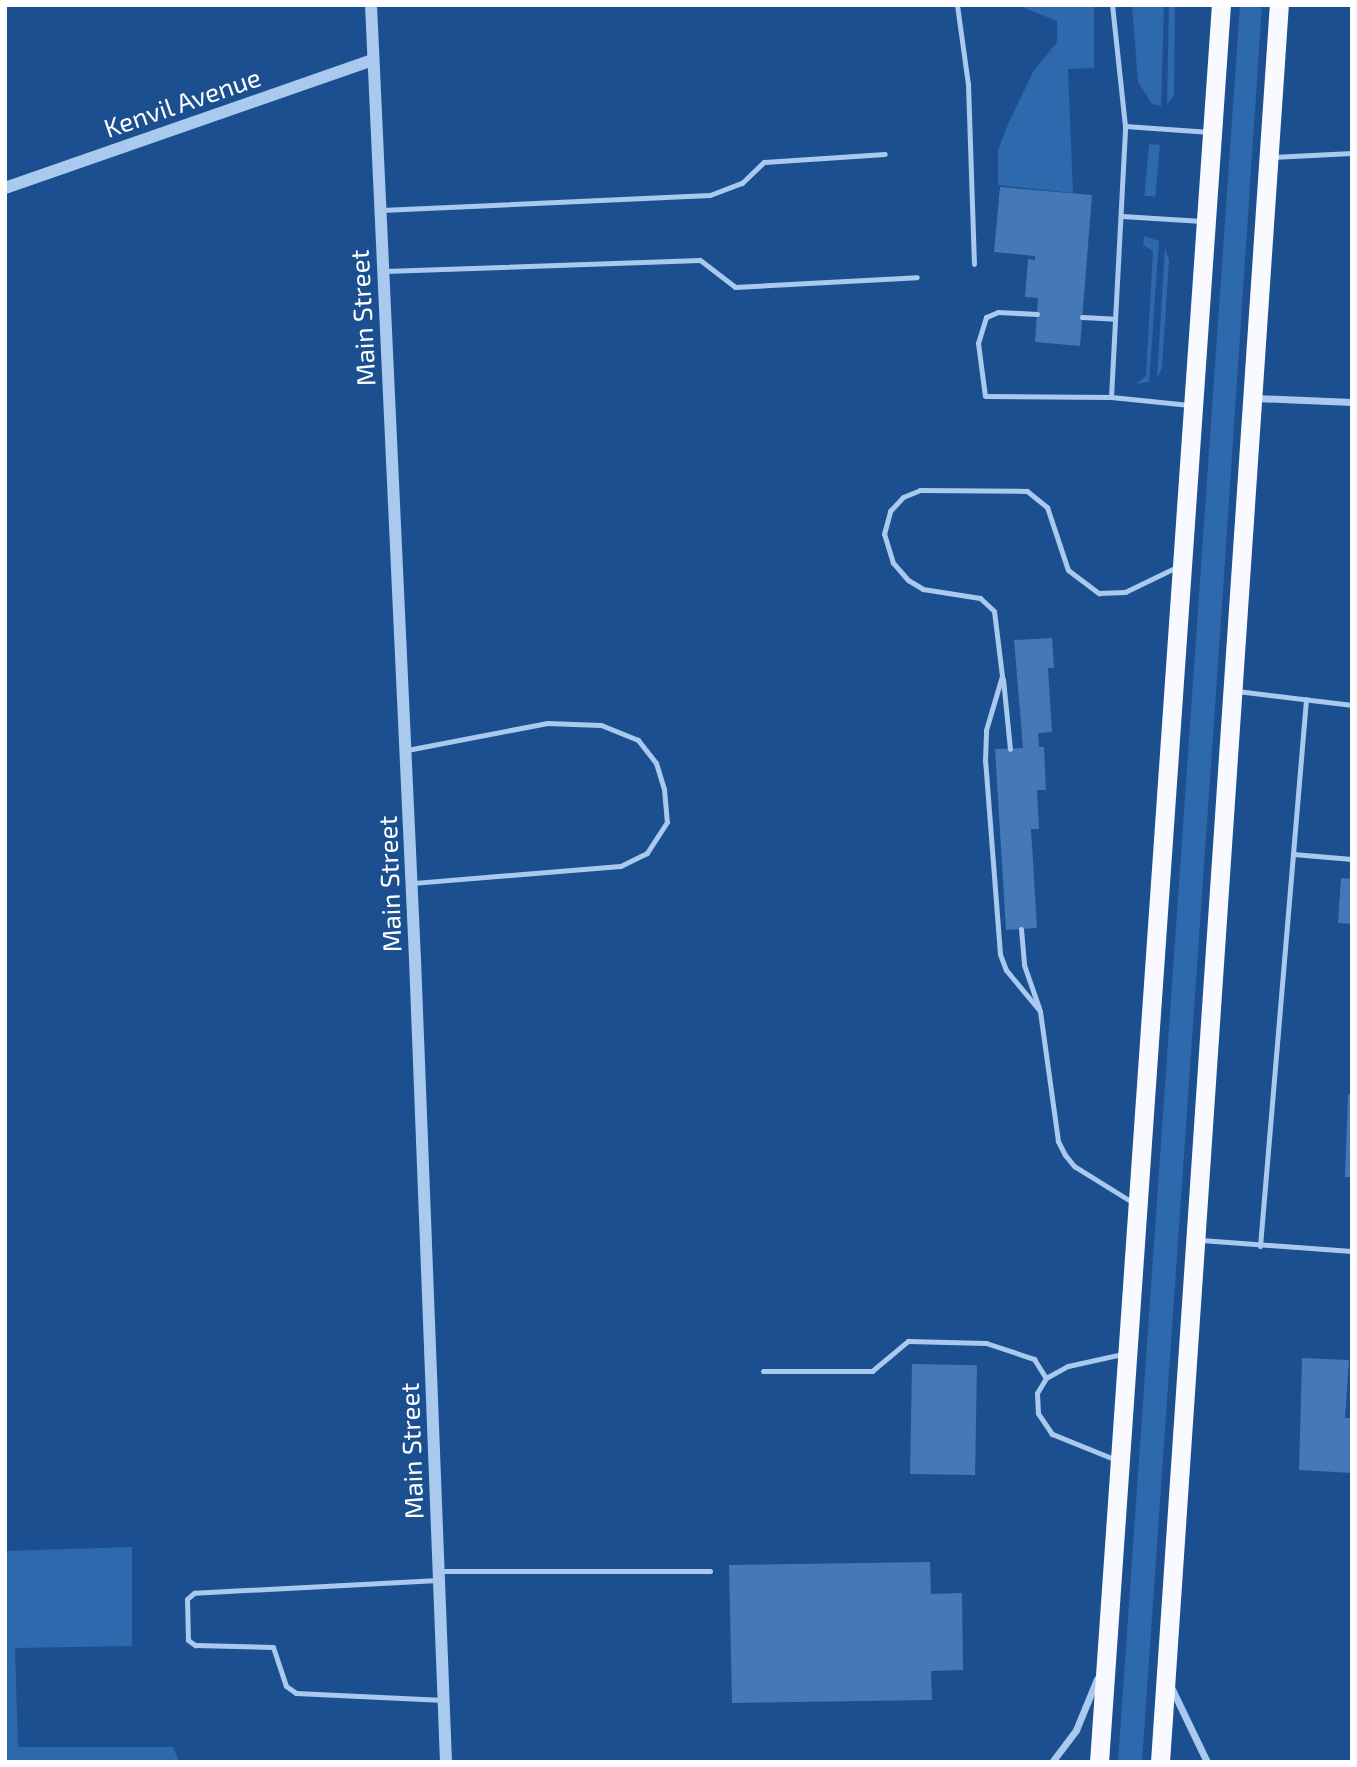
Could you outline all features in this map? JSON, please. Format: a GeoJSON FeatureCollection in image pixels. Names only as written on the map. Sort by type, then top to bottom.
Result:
{"type":"FeatureCollection","features":[{"type":"Feature","properties":{"kind":"highway"},"geometry":{"type":"LineString","coordinates":[[1210,5],[1219,43]]}},
{"type":"Feature","properties":{"kind":"highway"},"geometry":{"type":"LineString","coordinates":[[1099,1762],[1221,5]]}},
{"type":"Feature","properties":{"kind":"highway"},"geometry":{"type":"LineString","coordinates":[[1160,1762],[1198,1240],[1279,5]]}},
{"type":"Feature","properties":{"kind":"street","name":"Main Street"},"geometry":{"type":"LineString","coordinates":[[371,5],[412,883],[446,1762]]}},
{"type":"Feature","properties":{"kind":"street"},"geometry":{"type":"LineString","coordinates":[[1277,48],[1288,5]]}},
{"type":"Feature","properties":{"kind":"street","name":"Kenvil Avenue"},"geometry":{"type":"LineString","coordinates":[[5,188],[373,60]]}},
{"type":"Feature","properties":{"kind":"street"},"geometry":{"type":"LineString","coordinates":[[1254,398],[1352,402]]}},
{"type":"Feature","properties":{"kind":"street"},"geometry":{"type":"LineString","coordinates":[[1052,1762],[1076,1730],[1107,1656]]}},
{"type":"Feature","properties":{"kind":"street"},"geometry":{"type":"LineString","coordinates":[[1165,1671],[1197,1748],[1207,1762]]}},
{"type":"Feature","properties":{"kind":"lane"},"geometry":{"type":"LineString","coordinates":[[957,5],[968,84],[974,264]]}},
{"type":"Feature","properties":{"kind":"lane"},"geometry":{"type":"LineString","coordinates":[[1111,397],[1125,126],[1112,5]]}},
{"type":"Feature","properties":{"kind":"lane"},"geometry":{"type":"LineString","coordinates":[[1125,126],[1212,132]]}},
{"type":"Feature","properties":{"kind":"lane"},"geometry":{"type":"LineString","coordinates":[[1268,157],[1352,153]]}},
{"type":"Feature","properties":{"kind":"lane"},"geometry":{"type":"LineString","coordinates":[[379,210],[710,195],[742,183],[764,162],[885,154]]}},
{"type":"Feature","properties":{"kind":"lane"},"geometry":{"type":"LineString","coordinates":[[1122,216],[1206,222]]}},
{"type":"Feature","properties":{"kind":"lane"},"geometry":{"type":"LineString","coordinates":[[382,271],[700,260],[735,287],[917,277]]}},
{"type":"Feature","properties":{"kind":"lane"},"geometry":{"type":"LineString","coordinates":[[1037,314],[998,312],[986,317],[978,343],[985,396],[1111,397],[1193,406]]}},
{"type":"Feature","properties":{"kind":"lane"},"geometry":{"type":"LineString","coordinates":[[1082,317],[1115,319]]}},
{"type":"Feature","properties":{"kind":"lane"},"geometry":{"type":"LineString","coordinates":[[1010,749],[994,611],[980,598],[923,589],[893,563],[884,534],[890,511],[902,497],[920,490],[1027,491],[1047,507],[1068,570],[1099,593],[1125,592],[1182,564]]}},
{"type":"Feature","properties":{"kind":"lane"},"geometry":{"type":"LineString","coordinates":[[1002,676],[985,730],[1000,954],[1006,970],[1040,1011]]}},
{"type":"Feature","properties":{"kind":"lane"},"geometry":{"type":"LineString","coordinates":[[1234,691],[1352,705]]}},
{"type":"Feature","properties":{"kind":"lane"},"geometry":{"type":"LineString","coordinates":[[1260,1245],[1306,699]]}},
{"type":"Feature","properties":{"kind":"lane"},"geometry":{"type":"LineString","coordinates":[[406,750],[547,723],[601,724],[638,740],[656,763],[664,789],[667,822],[648,853],[620,866],[412,883]]}},
{"type":"Feature","properties":{"kind":"lane"},"geometry":{"type":"LineString","coordinates":[[1293,854],[1352,859]]}},
{"type":"Feature","properties":{"kind":"lane"},"geometry":{"type":"LineString","coordinates":[[1021,929],[1024,965],[1040,1011],[1058,1141],[1074,1166],[1139,1206]]}},
{"type":"Feature","properties":{"kind":"lane"},"geometry":{"type":"LineString","coordinates":[[1198,1240],[1352,1251]]}},
{"type":"Feature","properties":{"kind":"lane"},"geometry":{"type":"LineString","coordinates":[[763,1371],[872,1371],[908,1341],[986,1343],[1034,1359],[1046,1378]]}},
{"type":"Feature","properties":{"kind":"lane"},"geometry":{"type":"LineString","coordinates":[[1121,1461],[1052,1434],[1038,1413],[1037,1393],[1046,1378],[1082,1361],[1129,1353]]}},
{"type":"Feature","properties":{"kind":"lane"},"geometry":{"type":"LineString","coordinates":[[444,1700],[296,1693],[286,1686],[273,1647],[195,1645],[188,1640],[187,1599],[194,1593],[438,1575],[710,1571]]}},
{"type":"Feature","properties":{"kind":"shaded area"},"geometry":{"type":"Polygon","coordinates":[[[1017,5],[1094,5],[1094,68],[1068,69],[1073,193],[998,185],[998,150],[1008,124],[1033,72],[1057,42],[1057,21],[1017,5]]]}},
{"type":"Feature","properties":{"kind":"shaded area"},"geometry":{"type":"Polygon","coordinates":[[[1132,5],[1164,5],[1161,106],[1152,104],[1138,82],[1132,5]]]}},
{"type":"Feature","properties":{"kind":"shaded area"},"geometry":{"type":"Polygon","coordinates":[[[1169,5],[1175,5],[1174,95],[1167,105],[1169,5]]]}},
{"type":"Feature","properties":{"kind":"shaded area"},"geometry":{"type":"Polygon","coordinates":[[[1240,5],[1262,5],[1142,1762],[1118,1762],[1240,5]]]}},
{"type":"Feature","properties":{"kind":"shaded area"},"geometry":{"type":"Polygon","coordinates":[[[1149,144],[1160,145],[1155,197],[1144,196],[1149,144]]]}},
{"type":"Feature","properties":{"kind":"shaded area"},"geometry":{"type":"Polygon","coordinates":[[[1144,236],[1159,241],[1149,382],[1136,384],[1146,376],[1153,251],[1143,245],[1144,236]]]}},
{"type":"Feature","properties":{"kind":"shaded area"},"geometry":{"type":"Polygon","coordinates":[[[1165,248],[1169,260],[1162,368],[1157,379],[1165,248]]]}},
{"type":"Feature","properties":{"kind":"shaded area"},"geometry":{"type":"Polygon","coordinates":[[[132,1547],[132,1646],[15,1648],[18,1747],[173,1747],[179,1762],[5,1762],[5,1551],[132,1547]]]}},
{"type":"Feature","properties":{"kind":"building"},"geometry":{"type":"Polygon","coordinates":[[[1000,187],[1092,195],[1080,346],[1035,342],[1038,298],[1025,297],[1028,259],[1035,260],[1035,256],[994,252],[1000,187]]]}},
{"type":"Feature","properties":{"kind":"building"},"geometry":{"type":"Polygon","coordinates":[[[1052,638],[1054,668],[1048,668],[1052,732],[1038,733],[1039,747],[1044,747],[1046,790],[1037,790],[1039,829],[1031,829],[1037,928],[1006,930],[995,749],[1023,748],[1014,640],[1052,638]]]}},
{"type":"Feature","properties":{"kind":"building"},"geometry":{"type":"Polygon","coordinates":[[[1341,878],[1352,879],[1352,924],[1338,923],[1341,878]]]}},
{"type":"Feature","properties":{"kind":"building"},"geometry":{"type":"Polygon","coordinates":[[[1348,1094],[1352,1095],[1352,1177],[1345,1177],[1348,1094]]]}},
{"type":"Feature","properties":{"kind":"building"},"geometry":{"type":"Polygon","coordinates":[[[1302,1358],[1349,1360],[1345,1418],[1352,1418],[1352,1473],[1299,1470],[1302,1358]]]}},
{"type":"Feature","properties":{"kind":"building"},"geometry":{"type":"Polygon","coordinates":[[[912,1364],[977,1365],[975,1475],[910,1474],[912,1364]]]}},
{"type":"Feature","properties":{"kind":"building"},"geometry":{"type":"Polygon","coordinates":[[[930,1562],[931,1594],[962,1593],[963,1670],[931,1671],[932,1700],[732,1703],[729,1565],[930,1562]]]}}]}
